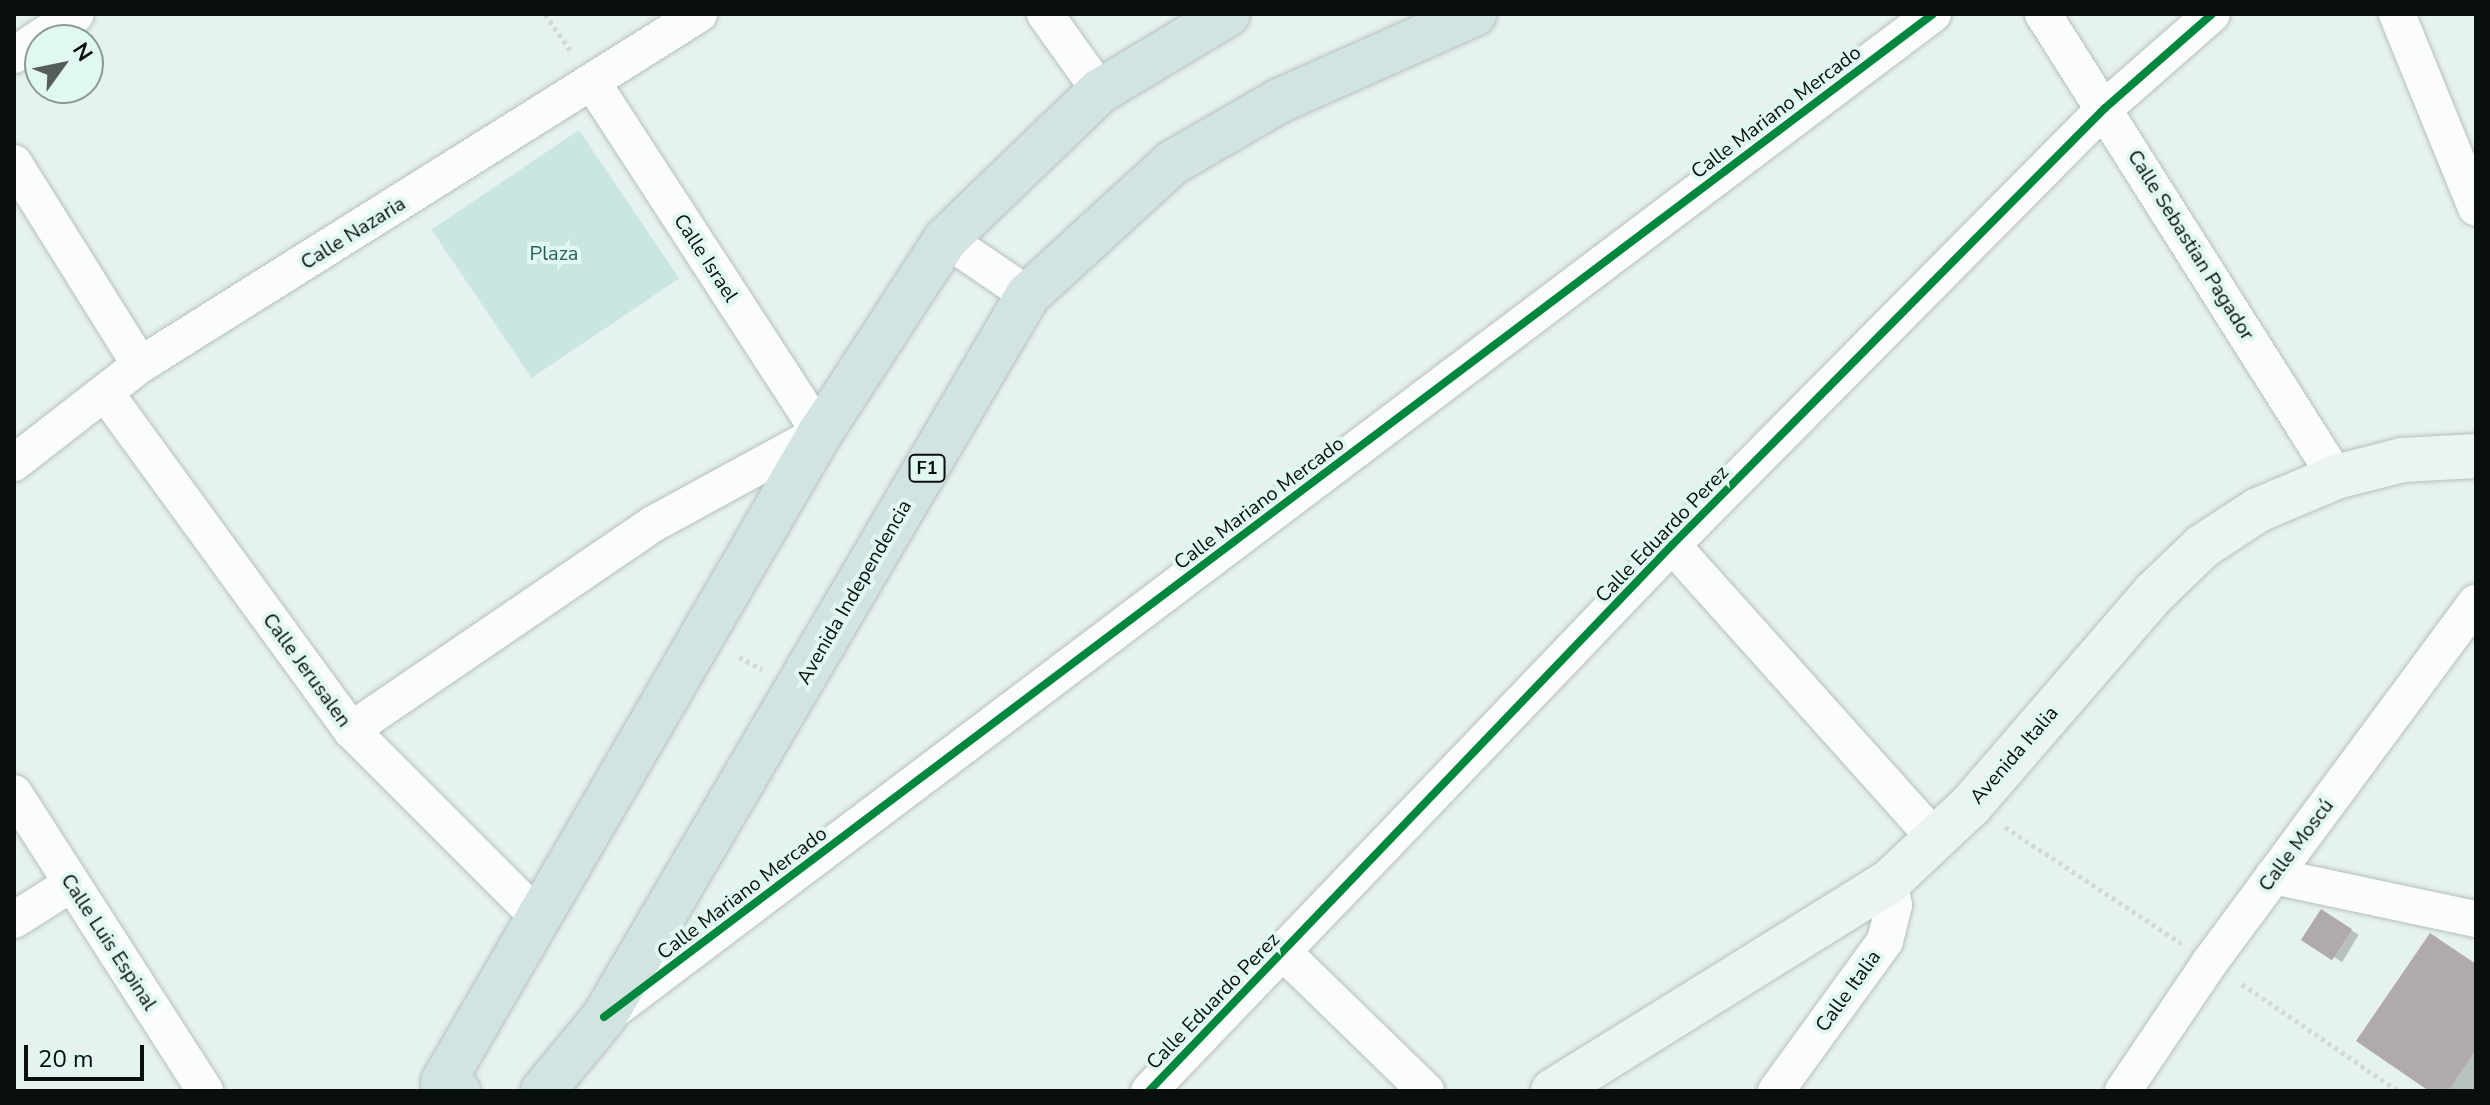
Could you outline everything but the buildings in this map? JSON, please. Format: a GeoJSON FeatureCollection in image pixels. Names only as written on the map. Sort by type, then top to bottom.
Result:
{"type":"FeatureCollection","features":[{"type":"Feature","properties":{"kind":"highway"},"geometry":{"type":"LineString","coordinates":[[445,1088],[700,635],[820,433],[946,239],[1100,91],[1228,14]]}},
{"type":"Feature","properties":{"kind":"highway","name":"Avenida Independencia"},"geometry":{"type":"LineString","coordinates":[[543,1091],[604,1017],[1028,295],[1172,163],[1279,101],[1474,14]]}},
{"type":"Feature","properties":{"kind":"main road","name":"Avenida Italia"},"geometry":{"type":"LineString","coordinates":[[1553,1091],[1889,882],[1971,805],[2155,592],[2203,546],[2258,510],[2336,477],[2402,460],[2476,456]]}},
{"type":"Feature","properties":{"kind":"street"},"geometry":{"type":"LineString","coordinates":[[14,55],[76,14]]}},
{"type":"Feature","properties":{"kind":"street","name":"Calle Nazaria"},"geometry":{"type":"LineString","coordinates":[[14,463],[140,365],[699,14]]}},
{"type":"Feature","properties":{"kind":"street"},"geometry":{"type":"LineString","coordinates":[[1045,14],[1100,91]]}},
{"type":"Feature","properties":{"kind":"street","name":"Calle Mariano Mercado"},"geometry":{"type":"LineString","coordinates":[[604,1017],[1933,14]]}},
{"type":"Feature","properties":{"kind":"street","name":"Calle Sebastian Pagador"},"geometry":{"type":"LineString","coordinates":[[2043,14],[2336,477]]}},
{"type":"Feature","properties":{"kind":"street","name":"Calle Eduardo Perez"},"geometry":{"type":"LineString","coordinates":[[1149,1091],[1672,545],[2105,108],[2212,14]]}},
{"type":"Feature","properties":{"kind":"street"},"geometry":{"type":"LineString","coordinates":[[2397,14],[2476,208]]}},
{"type":"Feature","properties":{"kind":"street","name":"Calle Israel"},"geometry":{"type":"LineString","coordinates":[[593,83],[820,433]]}},
{"type":"Feature","properties":{"kind":"street"},"geometry":{"type":"LineString","coordinates":[[14,163],[140,365]]}},
{"type":"Feature","properties":{"kind":"street"},"geometry":{"type":"LineString","coordinates":[[946,239],[1028,295]]}},
{"type":"Feature","properties":{"kind":"street","name":"Calle Jerusalen"},"geometry":{"type":"LineString","coordinates":[[106,394],[351,730],[540,919]]}},
{"type":"Feature","properties":{"kind":"street"},"geometry":{"type":"LineString","coordinates":[[351,730],[653,524],[820,433]]}},
{"type":"Feature","properties":{"kind":"street"},"geometry":{"type":"LineString","coordinates":[[1672,545],[1936,839]]}},
{"type":"Feature","properties":{"kind":"street","name":"Calle Moscú"},"geometry":{"type":"LineString","coordinates":[[2123,1091],[2210,962],[2476,603]]}},
{"type":"Feature","properties":{"kind":"street","name":"Calle Luis Espinal"},"geometry":{"type":"LineString","coordinates":[[14,793],[205,1091]]}},
{"type":"Feature","properties":{"kind":"street"},"geometry":{"type":"LineString","coordinates":[[2273,876],[2476,919]]}},
{"type":"Feature","properties":{"kind":"street","name":"Calle Italia"},"geometry":{"type":"LineString","coordinates":[[1776,1091],[1885,941],[1894,905],[1889,882]]}},
{"type":"Feature","properties":{"kind":"street"},"geometry":{"type":"LineString","coordinates":[[14,920],[71,884]]}},
{"type":"Feature","properties":{"kind":"street"},"geometry":{"type":"LineString","coordinates":[[1282,951],[1426,1091]]}},
{"type":"Feature","properties":{"kind":"path"},"geometry":{"type":"LineString","coordinates":[[700,635],[797,688]]}},
{"type":"Feature","properties":{"kind":"path"},"geometry":{"type":"LineString","coordinates":[[1971,805],[2210,962],[2398,1091]]}},
{"type":"Feature","properties":{"kind":"green space","name":"Plaza"},"geometry":{"type":"Polygon","coordinates":[[[579,130],[679,278],[532,378],[431,230],[579,130]]]}},
{"type":"Feature","properties":{"kind":"cycle path"},"geometry":{"type":"LineString","coordinates":[[604,1017],[1933,14]]}},
{"type":"Feature","properties":{"kind":"cycle path"},"geometry":{"type":"LineString","coordinates":[[1149,1091],[1672,545],[2105,108],[2212,14]]}}]}
